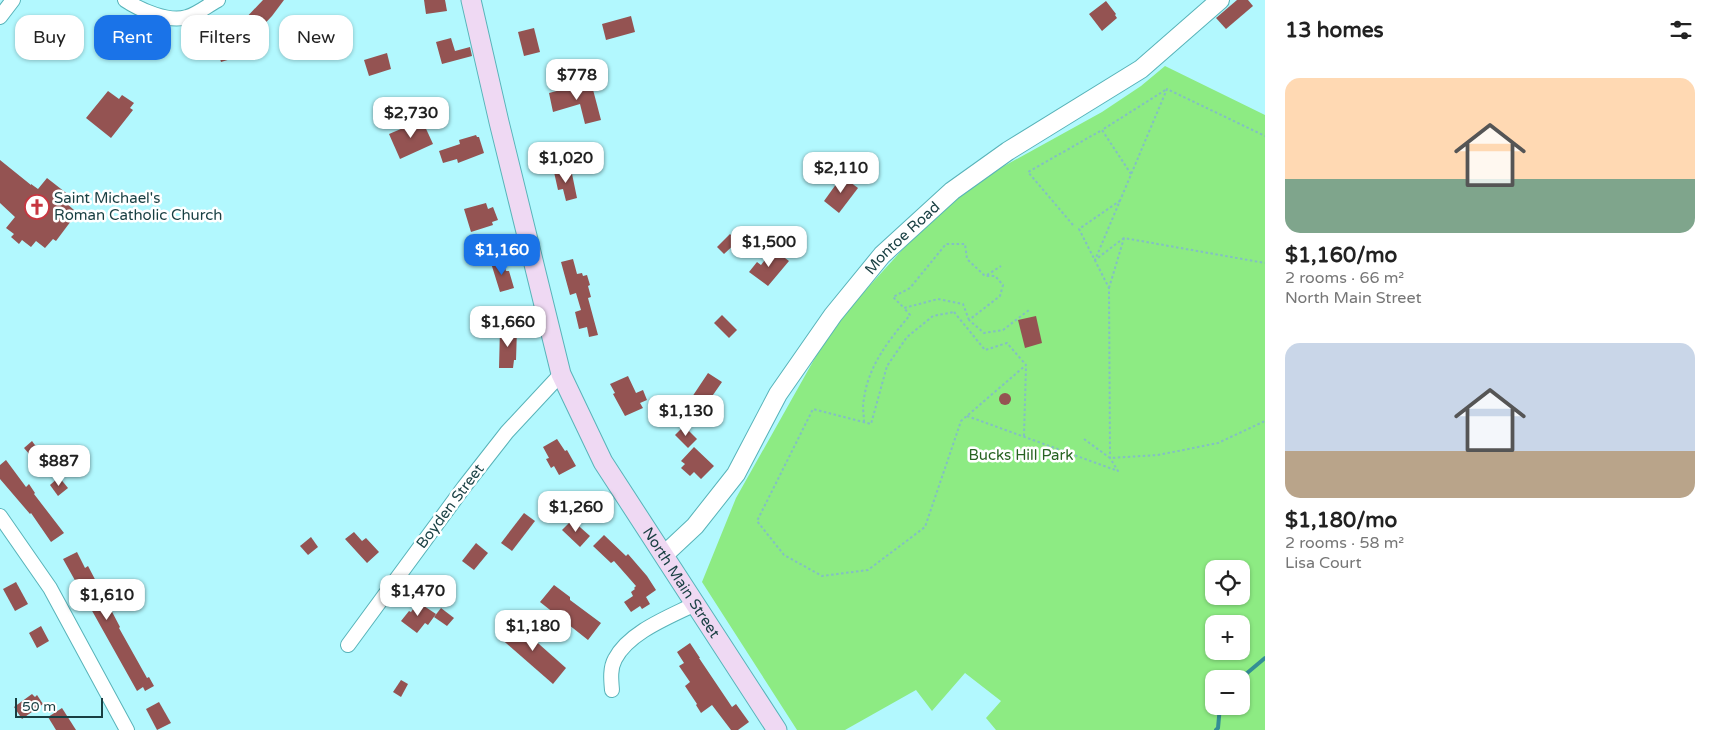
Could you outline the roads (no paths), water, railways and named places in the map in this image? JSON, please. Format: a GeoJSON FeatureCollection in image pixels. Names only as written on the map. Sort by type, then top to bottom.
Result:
{"type":"FeatureCollection","features":[{"type":"Feature","properties":{"kind":"main road","name":"North Main Street"},"geometry":{"type":"LineString","coordinates":[[471,0],[498,122],[561,374],[603,462],[777,730]]}},
{"type":"Feature","properties":{"kind":"street"},"geometry":{"type":"LineString","coordinates":[[0,17],[13,0]]}},
{"type":"Feature","properties":{"kind":"street"},"geometry":{"type":"LineString","coordinates":[[125,0],[136,8],[162,17],[186,17],[218,0]]}},
{"type":"Feature","properties":{"kind":"street","name":"Montoe Road"},"geometry":{"type":"LineString","coordinates":[[664,555],[695,526],[736,474],[778,394],[833,315],[882,255],[952,191],[1008,151],[1141,69],[1220,0]]}},
{"type":"Feature","properties":{"kind":"street","name":"Boyden Street"},"geometry":{"type":"LineString","coordinates":[[348,645],[464,487],[507,432],[561,374]]}},
{"type":"Feature","properties":{"kind":"street"},"geometry":{"type":"LineString","coordinates":[[0,516],[50,588],[127,730]]}},
{"type":"Feature","properties":{"kind":"street"},"geometry":{"type":"LineString","coordinates":[[612,690],[610,676],[614,659],[628,641],[657,622],[695,604]]}},
{"type":"Feature","properties":{"kind":"waterway"},"geometry":{"type":"LineString","coordinates":[[1250,671],[1265,658]]}},
{"type":"Feature","properties":{"kind":"waterway"},"geometry":{"type":"LineString","coordinates":[[1216,730],[1218,728],[1219,715]]}},
{"type":"Feature","properties":{"kind":"place","name":"Saint Michael's Roman Catholic Church"},"geometry":{"type":"Point","coordinates":[37,207]}},
{"type":"Feature","properties":{"kind":"park label","name":"Bucks Hill Park"},"geometry":{"type":"Point","coordinates":[1021,455]}}]}
